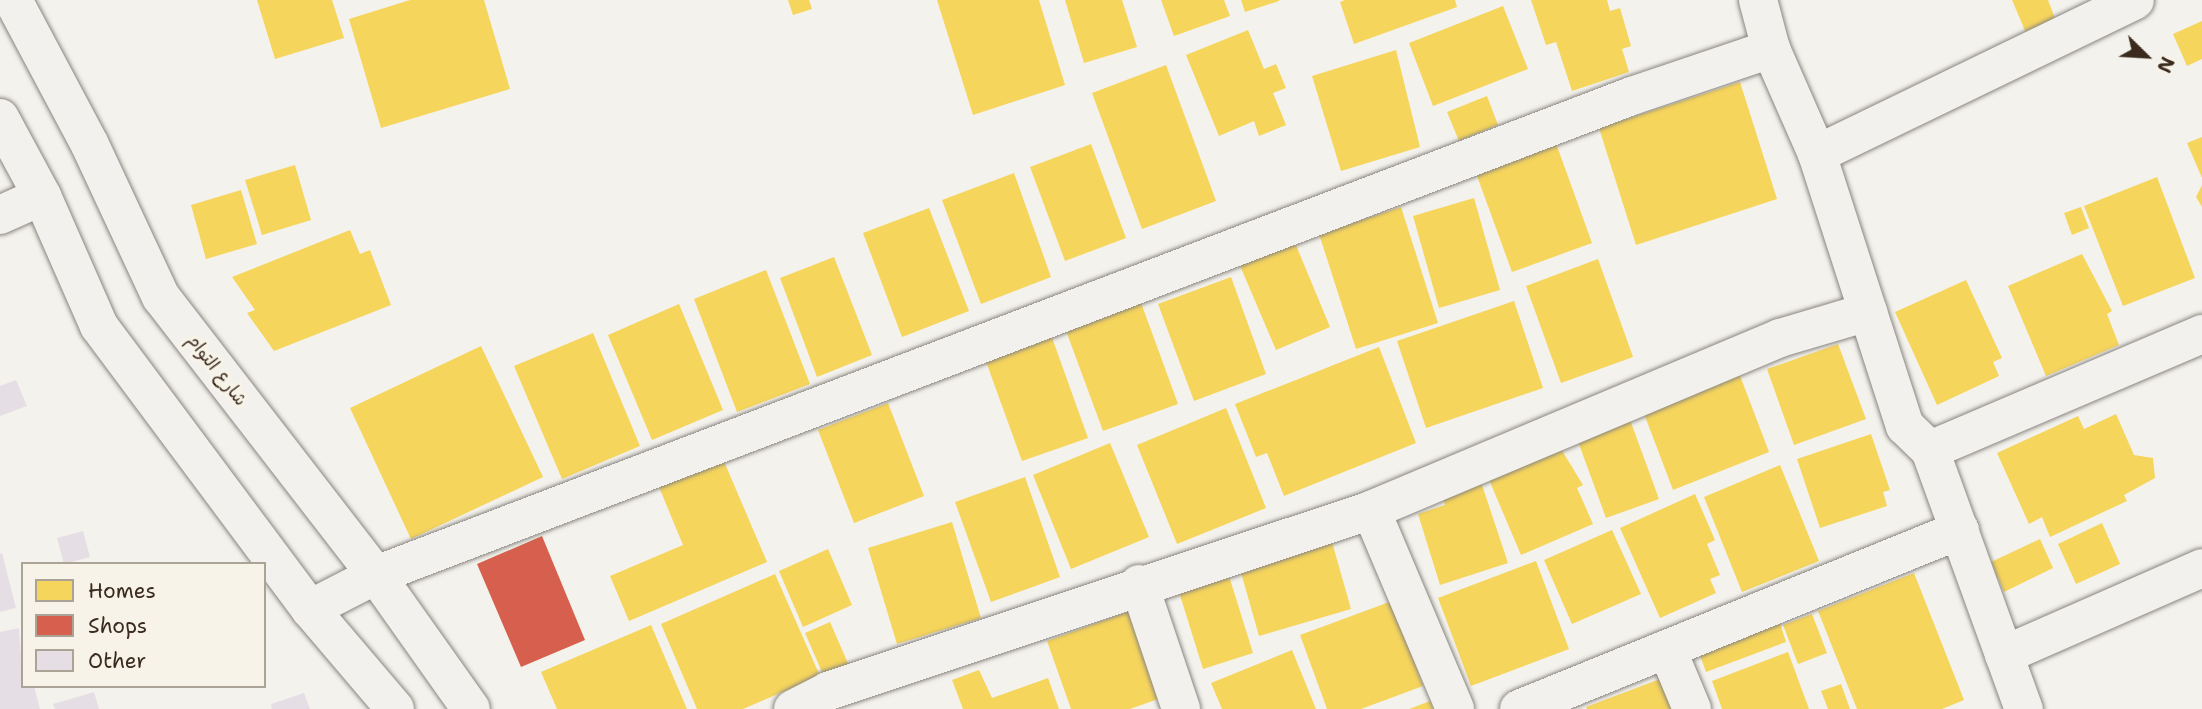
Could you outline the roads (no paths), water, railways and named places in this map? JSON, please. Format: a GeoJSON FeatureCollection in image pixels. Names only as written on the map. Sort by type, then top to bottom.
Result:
{"type":"FeatureCollection","features":[{"type":"Feature","properties":{"kind":"street","name":"شارع التوام"},"geometry":{"type":"LineString","coordinates":[[13,0],[90,145],[161,297],[376,575],[471,709]]}},
{"type":"Feature","properties":{"kind":"street"},"geometry":{"type":"LineString","coordinates":[[1758,0],[1771,49],[1817,154],[1905,426],[1930,450],[2024,709]]}},
{"type":"Feature","properties":{"kind":"street"},"geometry":{"type":"LineString","coordinates":[[1817,154],[2135,0]]}},
{"type":"Feature","properties":{"kind":"street"},"geometry":{"type":"LineString","coordinates":[[310,609],[376,575],[1632,96],[1771,49]]}},
{"type":"Feature","properties":{"kind":"street"},"geometry":{"type":"LineString","coordinates":[[0,118],[42,196],[99,326],[310,609],[395,709]]}},
{"type":"Feature","properties":{"kind":"street"},"geometry":{"type":"LineString","coordinates":[[0,215],[42,196]]}},
{"type":"Feature","properties":{"kind":"street"},"geometry":{"type":"LineString","coordinates":[[793,709],[828,691],[1139,584],[1371,510],[1780,338],[1868,312]]}},
{"type":"Feature","properties":{"kind":"street"},"geometry":{"type":"LineString","coordinates":[[1930,450],[2202,334]]}},
{"type":"Feature","properties":{"kind":"street"},"geometry":{"type":"LineString","coordinates":[[1371,510],[1455,709]]}},
{"type":"Feature","properties":{"kind":"street"},"geometry":{"type":"LineString","coordinates":[[1519,709],[1960,530]]}},
{"type":"Feature","properties":{"kind":"street"},"geometry":{"type":"LineString","coordinates":[[2004,655],[2202,568]]}},
{"type":"Feature","properties":{"kind":"street"},"geometry":{"type":"LineString","coordinates":[[1139,584],[1181,709]]}},
{"type":"Feature","properties":{"kind":"street"},"geometry":{"type":"LineString","coordinates":[[1667,649],[1692,709]]}}]}
